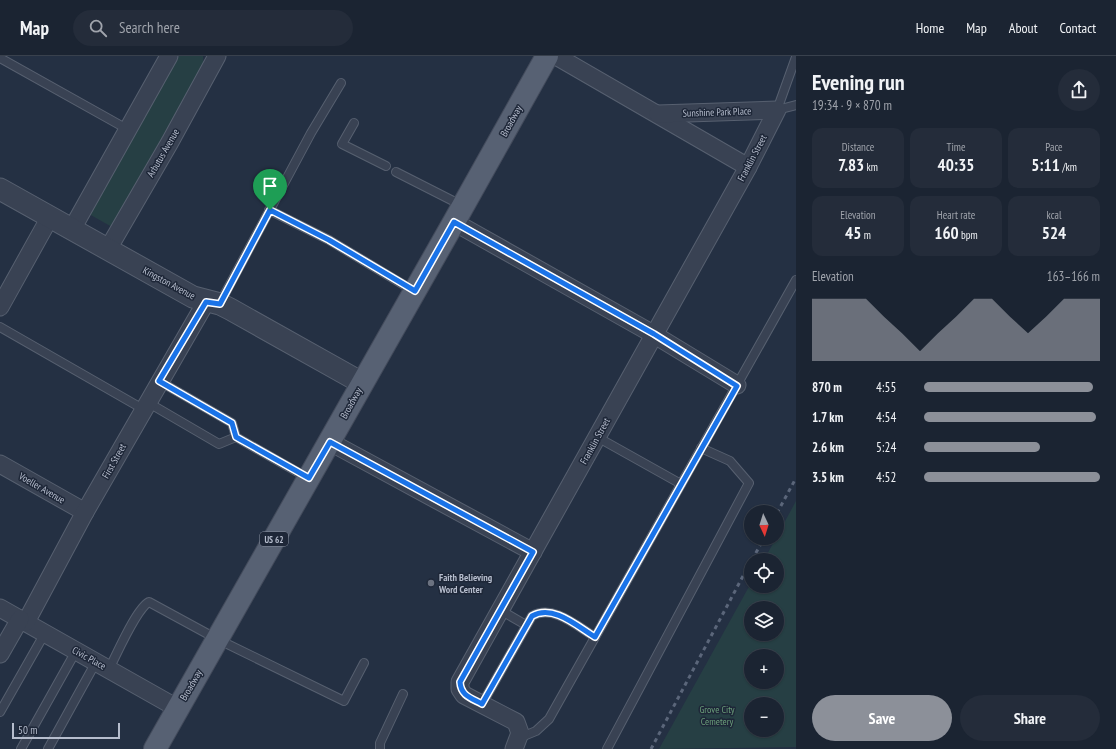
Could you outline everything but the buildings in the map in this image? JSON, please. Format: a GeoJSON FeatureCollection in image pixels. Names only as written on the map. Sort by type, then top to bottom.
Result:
{"type":"FeatureCollection","features":[{"type":"Feature","properties":{"kind":"main road","name":"Broadway"},"geometry":{"type":"LineString","coordinates":[[154,749],[330,442],[547,56]]}},
{"type":"Feature","properties":{"kind":"street"},"geometry":{"type":"LineString","coordinates":[[72,229],[168,56]]}},
{"type":"Feature","properties":{"kind":"street","name":"Arbutus Avenue"},"geometry":{"type":"LineString","coordinates":[[108,249],[217,56]]}},
{"type":"Feature","properties":{"kind":"street","name":"Sunshine Park Place"},"geometry":{"type":"LineString","coordinates":[[556,56],[748,167]]}},
{"type":"Feature","properties":{"kind":"street","name":"Sunshine Park Place"},"geometry":{"type":"LineString","coordinates":[[658,114],[777,110]]}},
{"type":"Feature","properties":{"kind":"street","name":"Franklin Street"},"geometry":{"type":"LineString","coordinates":[[516,743],[519,727],[516,722],[464,694],[460,689],[460,682],[748,167],[777,110]]}},
{"type":"Feature","properties":{"kind":"street","name":"Kingston Avenue"},"geometry":{"type":"LineString","coordinates":[[0,188],[193,297],[213,303],[362,383]]}},
{"type":"Feature","properties":{"kind":"street"},"geometry":{"type":"LineString","coordinates":[[459,214],[737,386]]}},
{"type":"Feature","properties":{"kind":"street"},"geometry":{"type":"LineString","coordinates":[[0,307],[50,217]]}},
{"type":"Feature","properties":{"kind":"street","name":"First Street"},"geometry":{"type":"LineString","coordinates":[[0,654],[23,620],[159,381],[213,303]]}},
{"type":"Feature","properties":{"kind":"street"},"geometry":{"type":"LineString","coordinates":[[330,442],[533,552]]}},
{"type":"Feature","properties":{"kind":"street","name":"Voeller Avenue"},"geometry":{"type":"LineString","coordinates":[[0,464],[85,512]]}},
{"type":"Feature","properties":{"kind":"street","name":"Civic Place"},"geometry":{"type":"LineString","coordinates":[[0,608],[178,708]]}},
{"type":"Feature","properties":{"kind":"lane"},"geometry":{"type":"LineString","coordinates":[[777,110],[796,57]]}},
{"type":"Feature","properties":{"kind":"lane"},"geometry":{"type":"LineString","coordinates":[[0,58],[127,129]]}},
{"type":"Feature","properties":{"kind":"lane"},"geometry":{"type":"LineString","coordinates":[[213,303],[270,210],[311,133],[341,83]]}},
{"type":"Feature","properties":{"kind":"lane"},"geometry":{"type":"LineString","coordinates":[[777,110],[796,105]]}},
{"type":"Feature","properties":{"kind":"lane"},"geometry":{"type":"LineString","coordinates":[[354,123],[342,144],[386,166]]}},
{"type":"Feature","properties":{"kind":"lane"},"geometry":{"type":"LineString","coordinates":[[396,172],[459,214]]}},
{"type":"Feature","properties":{"kind":"lane"},"geometry":{"type":"LineString","coordinates":[[270,210],[335,243],[415,291]]}},
{"type":"Feature","properties":{"kind":"lane"},"geometry":{"type":"LineString","coordinates":[[516,743],[544,726],[550,719],[796,280]]}},
{"type":"Feature","properties":{"kind":"lane"},"geometry":{"type":"LineString","coordinates":[[0,327],[145,406],[219,444],[236,437]]}},
{"type":"Feature","properties":{"kind":"lane"},"geometry":{"type":"LineString","coordinates":[[159,381],[232,423],[236,437],[309,478]]}},
{"type":"Feature","properties":{"kind":"lane"},"geometry":{"type":"LineString","coordinates":[[597,437],[681,484]]}},
{"type":"Feature","properties":{"kind":"lane"},"geometry":{"type":"LineString","coordinates":[[607,749],[750,483],[730,461],[701,448]]}},
{"type":"Feature","properties":{"kind":"lane"},"geometry":{"type":"LineString","coordinates":[[48,749],[144,605],[149,602],[217,640],[344,700],[364,663]]}},
{"type":"Feature","properties":{"kind":"lane"},"geometry":{"type":"LineString","coordinates":[[500,610],[526,625]]}},
{"type":"Feature","properties":{"kind":"lane"},"geometry":{"type":"LineString","coordinates":[[482,704],[532,616],[537,614],[552,613],[595,637]]}},
{"type":"Feature","properties":{"kind":"lane"},"geometry":{"type":"LineString","coordinates":[[0,712],[45,633]]}},
{"type":"Feature","properties":{"kind":"lane"},"geometry":{"type":"LineString","coordinates":[[21,749],[76,651]]}},
{"type":"Feature","properties":{"kind":"lane"},"geometry":{"type":"LineString","coordinates":[[380,749],[380,743],[403,694]]}},
{"type":"Feature","properties":{"kind":"green space"},"geometry":{"type":"Polygon","coordinates":[[[179,56],[203,56],[204,68],[112,227],[89,214],[179,56]]]}},
{"type":"Feature","properties":{"kind":"green space","name":"Grove City Cemetery"},"geometry":{"type":"Polygon","coordinates":[[[796,501],[796,747],[659,749],[745,593],[784,593],[784,553],[768,553],[772,545],[784,545],[784,523],[796,501]]]}},
{"type":"Feature","properties":{"kind":"railway"},"geometry":{"type":"LineString","coordinates":[[781,505],[796,478]]}},
{"type":"Feature","properties":{"kind":"railway"},"geometry":{"type":"LineString","coordinates":[[756,553],[760,545]]}},
{"type":"Feature","properties":{"kind":"railway"},"geometry":{"type":"LineString","coordinates":[[651,749],[744,574]]}},
{"type":"Feature","properties":{"kind":"place","name":"Faith Believing Word Center"},"geometry":{"type":"Point","coordinates":[431,583]}},
{"type":"Feature","properties":{"kind":"route"},"geometry":{"type":"LineString","coordinates":[[270,210],[329,240],[415,291],[454,222],[654,334],[737,386],[595,637],[552,613],[542,612],[532,616],[482,704],[464,694],[460,689],[460,682],[533,552],[330,442],[309,478],[236,437],[232,423],[159,381],[206,302],[220,304],[270,210]]}}]}
